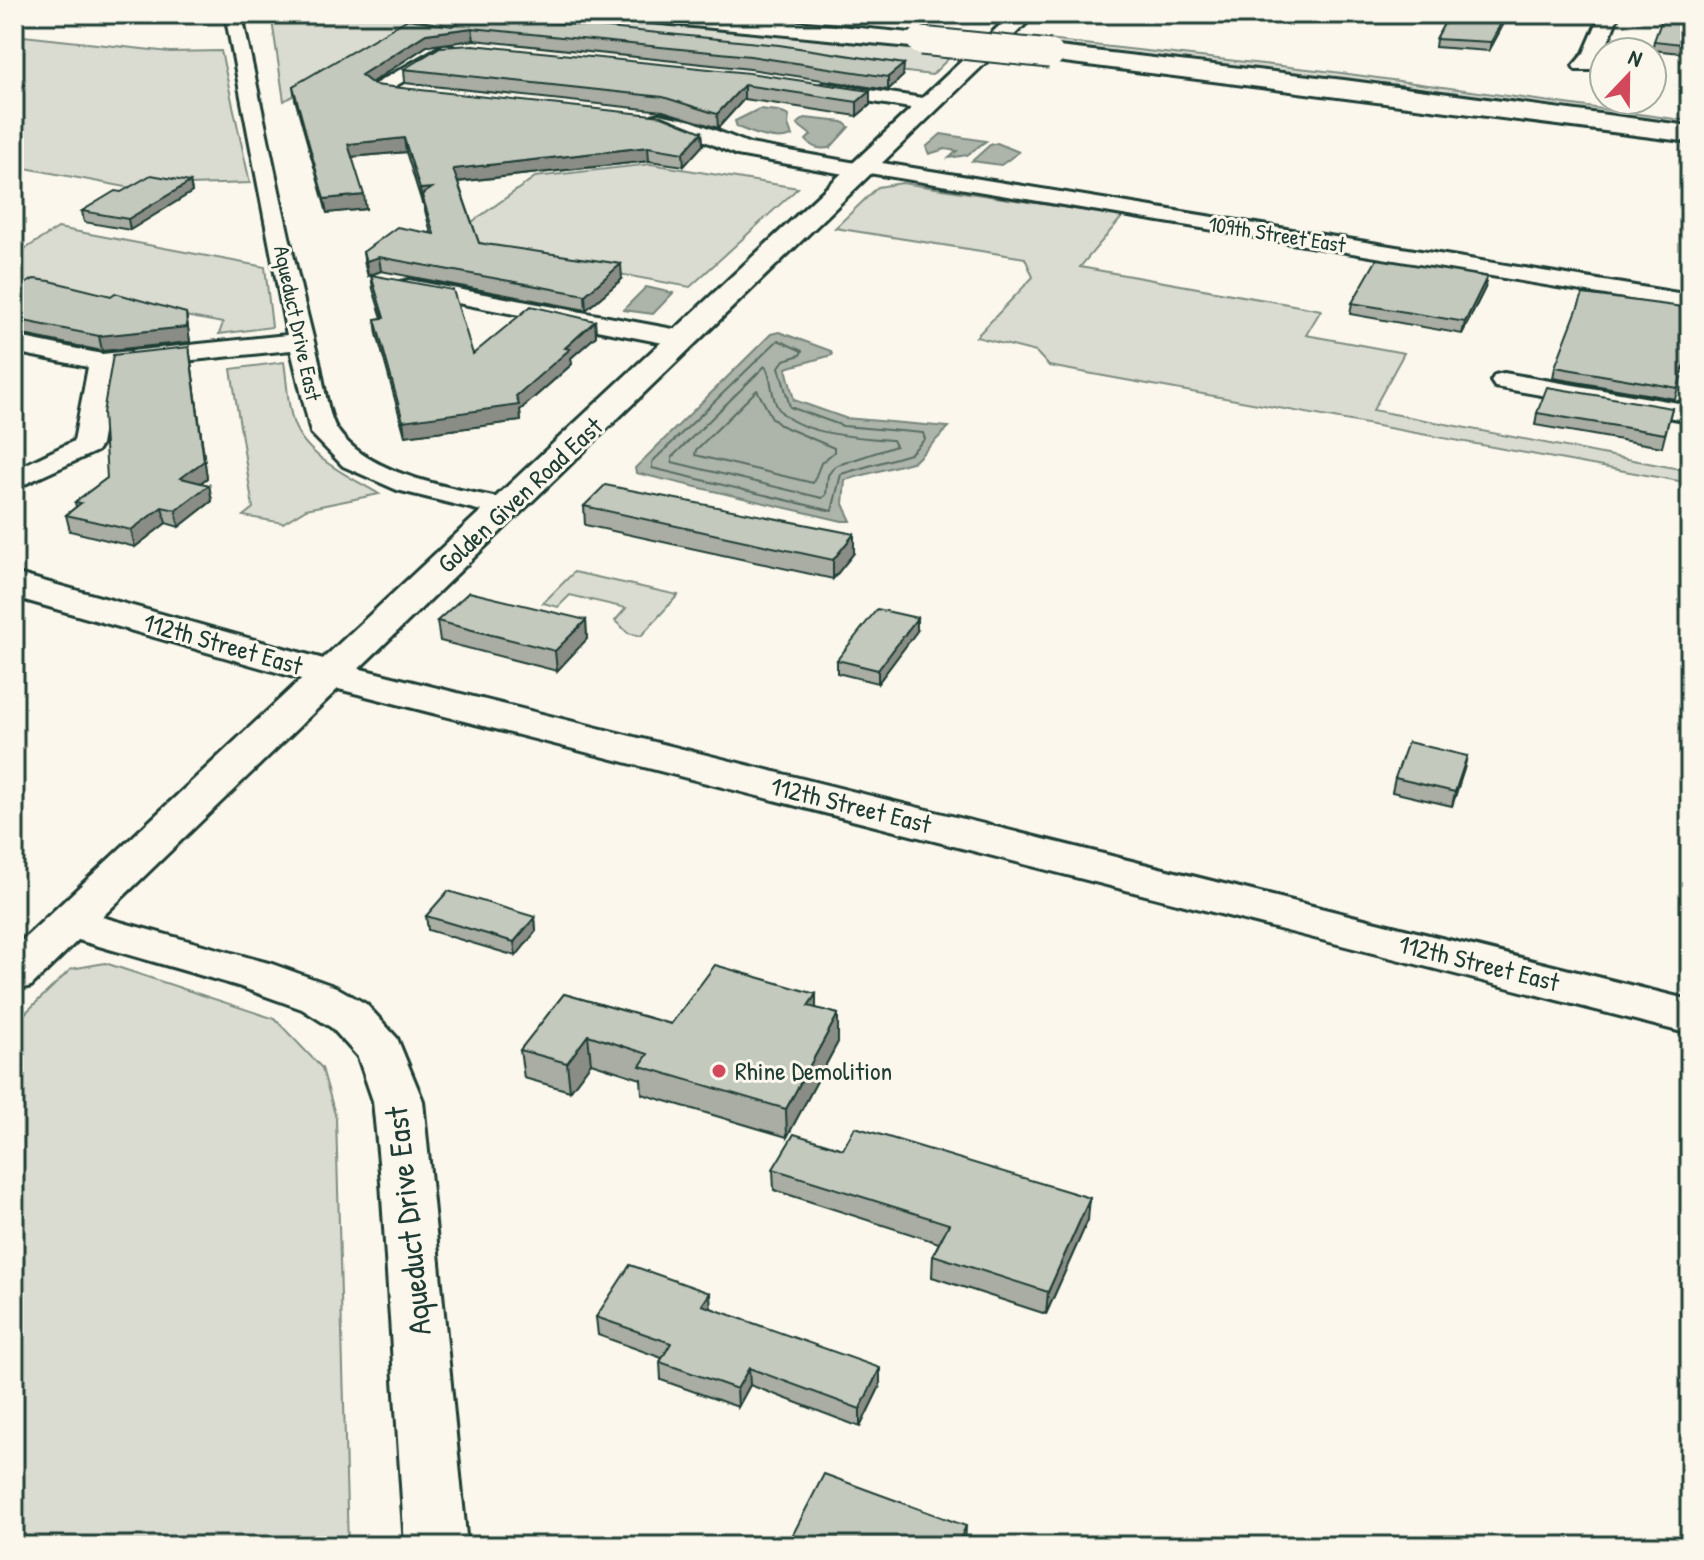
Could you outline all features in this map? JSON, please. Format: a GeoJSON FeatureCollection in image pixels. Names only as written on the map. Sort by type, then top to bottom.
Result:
{"type":"FeatureCollection","features":[{"type":"Feature","properties":{"kind":"main road"},"geometry":{"type":"LineString","coordinates":[[640,14],[921,41],[1058,45],[1354,69],[1690,115]]}},
{"type":"Feature","properties":{"kind":"main road"},"geometry":{"type":"LineString","coordinates":[[836,14],[940,24],[1344,88],[1690,134]]}},
{"type":"Feature","properties":{"kind":"main road","name":"112th Street East"},"geometry":{"type":"LineString","coordinates":[[14,585],[330,674],[1690,1017]]}},
{"type":"Feature","properties":{"kind":"street","name":"Golden Given Road East"},"geometry":{"type":"LineString","coordinates":[[14,975],[1025,14]]}},
{"type":"Feature","properties":{"kind":"street"},"geometry":{"type":"LineString","coordinates":[[1583,66],[1592,57],[1610,14]]}},
{"type":"Feature","properties":{"kind":"street","name":"Aqueduct Drive East"},"geometry":{"type":"LineString","coordinates":[[233,16],[301,341],[324,433],[353,460],[407,484],[506,508]]}},
{"type":"Feature","properties":{"kind":"street"},"geometry":{"type":"LineString","coordinates":[[406,93],[376,89],[436,53],[460,49]]}},
{"type":"Feature","properties":{"kind":"street"},"geometry":{"type":"LineString","coordinates":[[810,87],[929,105]]}},
{"type":"Feature","properties":{"kind":"street","name":"109th Street East"},"geometry":{"type":"LineString","coordinates":[[633,117],[685,125],[758,153],[1690,302]]}},
{"type":"Feature","properties":{"kind":"street"},"geometry":{"type":"LineString","coordinates":[[380,281],[684,339]]}},
{"type":"Feature","properties":{"kind":"street"},"geometry":{"type":"LineString","coordinates":[[14,344],[102,362],[301,341]]}},
{"type":"Feature","properties":{"kind":"street"},"geometry":{"type":"LineString","coordinates":[[14,481],[51,460],[87,445],[102,362]]}},
{"type":"Feature","properties":{"kind":"street"},"geometry":{"type":"LineString","coordinates":[[1504,381],[1690,413]]}},
{"type":"Feature","properties":{"kind":"street"},"geometry":{"type":"LineString","coordinates":[[14,452],[51,460]]}},
{"type":"Feature","properties":{"kind":"street","name":"Aqueduct Drive East"},"geometry":{"type":"LineString","coordinates":[[67,922],[255,975],[319,998],[349,1016],[380,1050],[398,1101],[436,1546]]}},
{"type":"Feature","properties":{"kind":"shaded area"},"geometry":{"type":"Polygon","coordinates":[[[271,14],[553,14],[956,51],[932,75],[432,16],[284,101],[271,14]]]}},
{"type":"Feature","properties":{"kind":"shaded area"},"geometry":{"type":"Polygon","coordinates":[[[14,35],[170,52],[221,51],[250,183],[126,187],[14,166],[14,35]]]}},
{"type":"Feature","properties":{"kind":"shaded area"},"geometry":{"type":"Polygon","coordinates":[[[1021,37],[1334,72],[1588,107],[1588,116],[1654,116],[1690,121],[1690,129],[1015,44],[1021,37]]]}},
{"type":"Feature","properties":{"kind":"shaded area"},"geometry":{"type":"Polygon","coordinates":[[[651,164],[798,188],[690,287],[444,242],[535,177],[651,164]]]}},
{"type":"Feature","properties":{"kind":"shaded area"},"geometry":{"type":"Polygon","coordinates":[[[902,183],[1123,216],[1080,267],[1321,310],[1306,335],[1404,353],[1373,410],[1690,471],[1690,483],[1049,366],[1036,352],[976,337],[1033,277],[1025,258],[835,228],[878,187],[902,183]]]}},
{"type":"Feature","properties":{"kind":"shaded area"},"geometry":{"type":"Polygon","coordinates":[[[58,228],[265,267],[272,327],[219,334],[223,323],[37,289],[14,288],[14,256],[58,228]]]}},
{"type":"Feature","properties":{"kind":"shaded area"},"geometry":{"type":"Polygon","coordinates":[[[284,362],[292,418],[305,443],[341,472],[379,494],[306,509],[283,523],[243,516],[253,508],[231,369],[284,362]]]}},
{"type":"Feature","properties":{"kind":"shaded area"},"geometry":{"type":"Polygon","coordinates":[[[574,572],[678,595],[641,636],[628,633],[615,621],[626,608],[570,595],[558,607],[543,603],[574,572]]]}},
{"type":"Feature","properties":{"kind":"shaded area"},"geometry":{"type":"Polygon","coordinates":[[[105,963],[275,1019],[322,1068],[336,1118],[348,1546],[14,1546],[14,1024],[71,969],[105,963]]]}},
{"type":"Feature","properties":{"kind":"water"},"geometry":{"type":"Polygon","coordinates":[[[759,109],[789,116],[792,136],[772,138],[737,127],[735,121],[759,109]]]}},
{"type":"Feature","properties":{"kind":"water"},"geometry":{"type":"Polygon","coordinates":[[[805,118],[843,122],[849,127],[830,148],[817,148],[806,140],[811,135],[797,124],[805,118]]]}},
{"type":"Feature","properties":{"kind":"water"},"geometry":{"type":"Polygon","coordinates":[[[941,134],[986,141],[967,155],[949,158],[957,151],[945,149],[929,154],[926,147],[941,134]]]}},
{"type":"Feature","properties":{"kind":"water"},"geometry":{"type":"Polygon","coordinates":[[[997,143],[1019,152],[1001,165],[972,161],[990,145],[997,143]]]}},
{"type":"Feature","properties":{"kind":"water"},"geometry":{"type":"Polygon","coordinates":[[[646,287],[673,293],[653,314],[623,310],[646,287]]]}},
{"type":"Feature","properties":{"kind":"water"},"geometry":{"type":"Polygon","coordinates":[[[779,332],[831,351],[832,355],[786,368],[794,400],[845,418],[949,427],[915,461],[845,480],[843,504],[851,521],[636,473],[635,468],[771,334],[779,332]]]}},
{"type":"Feature","properties":{"kind":"building"},"geometry":{"type":"Polygon","coordinates":[[[468,14],[779,45],[904,64],[888,77],[750,56],[472,28],[426,34],[361,75],[374,85],[662,116],[702,132],[683,153],[648,147],[453,169],[479,243],[621,264],[585,295],[379,257],[366,261],[363,252],[397,227],[434,234],[422,195],[432,188],[420,189],[404,138],[348,144],[364,195],[324,199],[293,86],[408,19],[452,26],[468,14]]]}},
{"type":"Feature","properties":{"kind":"building"},"geometry":{"type":"Polygon","coordinates":[[[1449,14],[1506,14],[1491,42],[1436,39],[1449,14]]]}},
{"type":"Feature","properties":{"kind":"building"},"geometry":{"type":"Polygon","coordinates":[[[1664,14],[1690,16],[1690,45],[1668,43],[1668,36],[1656,36],[1664,14]]]}},
{"type":"Feature","properties":{"kind":"building"},"geometry":{"type":"Polygon","coordinates":[[[473,45],[749,73],[870,91],[857,102],[744,85],[717,114],[663,97],[404,69],[440,47],[473,45]]]}},
{"type":"Feature","properties":{"kind":"building"},"geometry":{"type":"Polygon","coordinates":[[[151,175],[190,182],[128,219],[82,211],[115,191],[121,192],[151,175]]]}},
{"type":"Feature","properties":{"kind":"building"},"geometry":{"type":"Polygon","coordinates":[[[1377,259],[1487,277],[1465,322],[1352,303],[1377,259]]]}},
{"type":"Feature","properties":{"kind":"building"},"geometry":{"type":"Polygon","coordinates":[[[371,275],[453,290],[473,354],[531,306],[595,321],[565,348],[570,349],[516,396],[519,405],[403,421],[375,319],[384,318],[371,275]]]}},
{"type":"Feature","properties":{"kind":"building"},"geometry":{"type":"Polygon","coordinates":[[[34,279],[111,296],[115,293],[186,313],[187,327],[99,336],[14,319],[14,289],[34,279]]]}},
{"type":"Feature","properties":{"kind":"building"},"geometry":{"type":"Polygon","coordinates":[[[1583,294],[1690,308],[1690,341],[1678,388],[1555,367],[1583,294]]]}},
{"type":"Feature","properties":{"kind":"building"},"geometry":{"type":"Polygon","coordinates":[[[189,347],[204,461],[181,478],[209,485],[176,510],[162,507],[131,530],[66,515],[81,503],[75,502],[107,478],[103,413],[113,355],[189,347]]]}},
{"type":"Feature","properties":{"kind":"building"},"geometry":{"type":"Polygon","coordinates":[[[1547,387],[1672,408],[1665,434],[1537,413],[1547,387]]]}},
{"type":"Feature","properties":{"kind":"building"},"geometry":{"type":"Polygon","coordinates":[[[605,485],[854,534],[833,560],[584,506],[605,485]]]}},
{"type":"Feature","properties":{"kind":"building"},"geometry":{"type":"Polygon","coordinates":[[[469,592],[586,620],[555,651],[437,621],[469,592]]]}},
{"type":"Feature","properties":{"kind":"building"},"geometry":{"type":"Polygon","coordinates":[[[877,609],[917,618],[878,670],[837,660],[877,609]]]}},
{"type":"Feature","properties":{"kind":"building"},"geometry":{"type":"Polygon","coordinates":[[[1408,742],[1467,756],[1455,792],[1395,778],[1408,742]]]}},
{"type":"Feature","properties":{"kind":"building"},"geometry":{"type":"Polygon","coordinates":[[[448,891],[535,917],[514,942],[426,916],[448,891]]]}},
{"type":"Feature","properties":{"kind":"building","name":"Rhine Demolition"},"geometry":{"type":"Polygon","coordinates":[[[715,965],[816,994],[808,1006],[838,1014],[786,1109],[640,1066],[648,1054],[588,1035],[567,1063],[520,1050],[564,994],[671,1024],[715,965]]]}},
{"type":"Feature","properties":{"kind":"building"},"geometry":{"type":"Polygon","coordinates":[[[855,1127],[1090,1198],[1048,1292],[933,1255],[949,1224],[773,1169],[794,1134],[843,1149],[855,1127]]]}},
{"type":"Feature","properties":{"kind":"building"},"geometry":{"type":"Polygon","coordinates":[[[630,1265],[710,1293],[702,1305],[880,1368],[860,1409],[749,1368],[737,1389],[660,1362],[671,1343],[596,1317],[630,1265]]]}},
{"type":"Feature","properties":{"kind":"building"},"geometry":{"type":"Polygon","coordinates":[[[824,1474],[966,1526],[957,1546],[787,1546],[824,1474]]]}},
{"type":"Feature","properties":{"kind":"place","name":"Rhine Demolition"},"geometry":{"type":"Point","coordinates":[719,1071]}}]}
